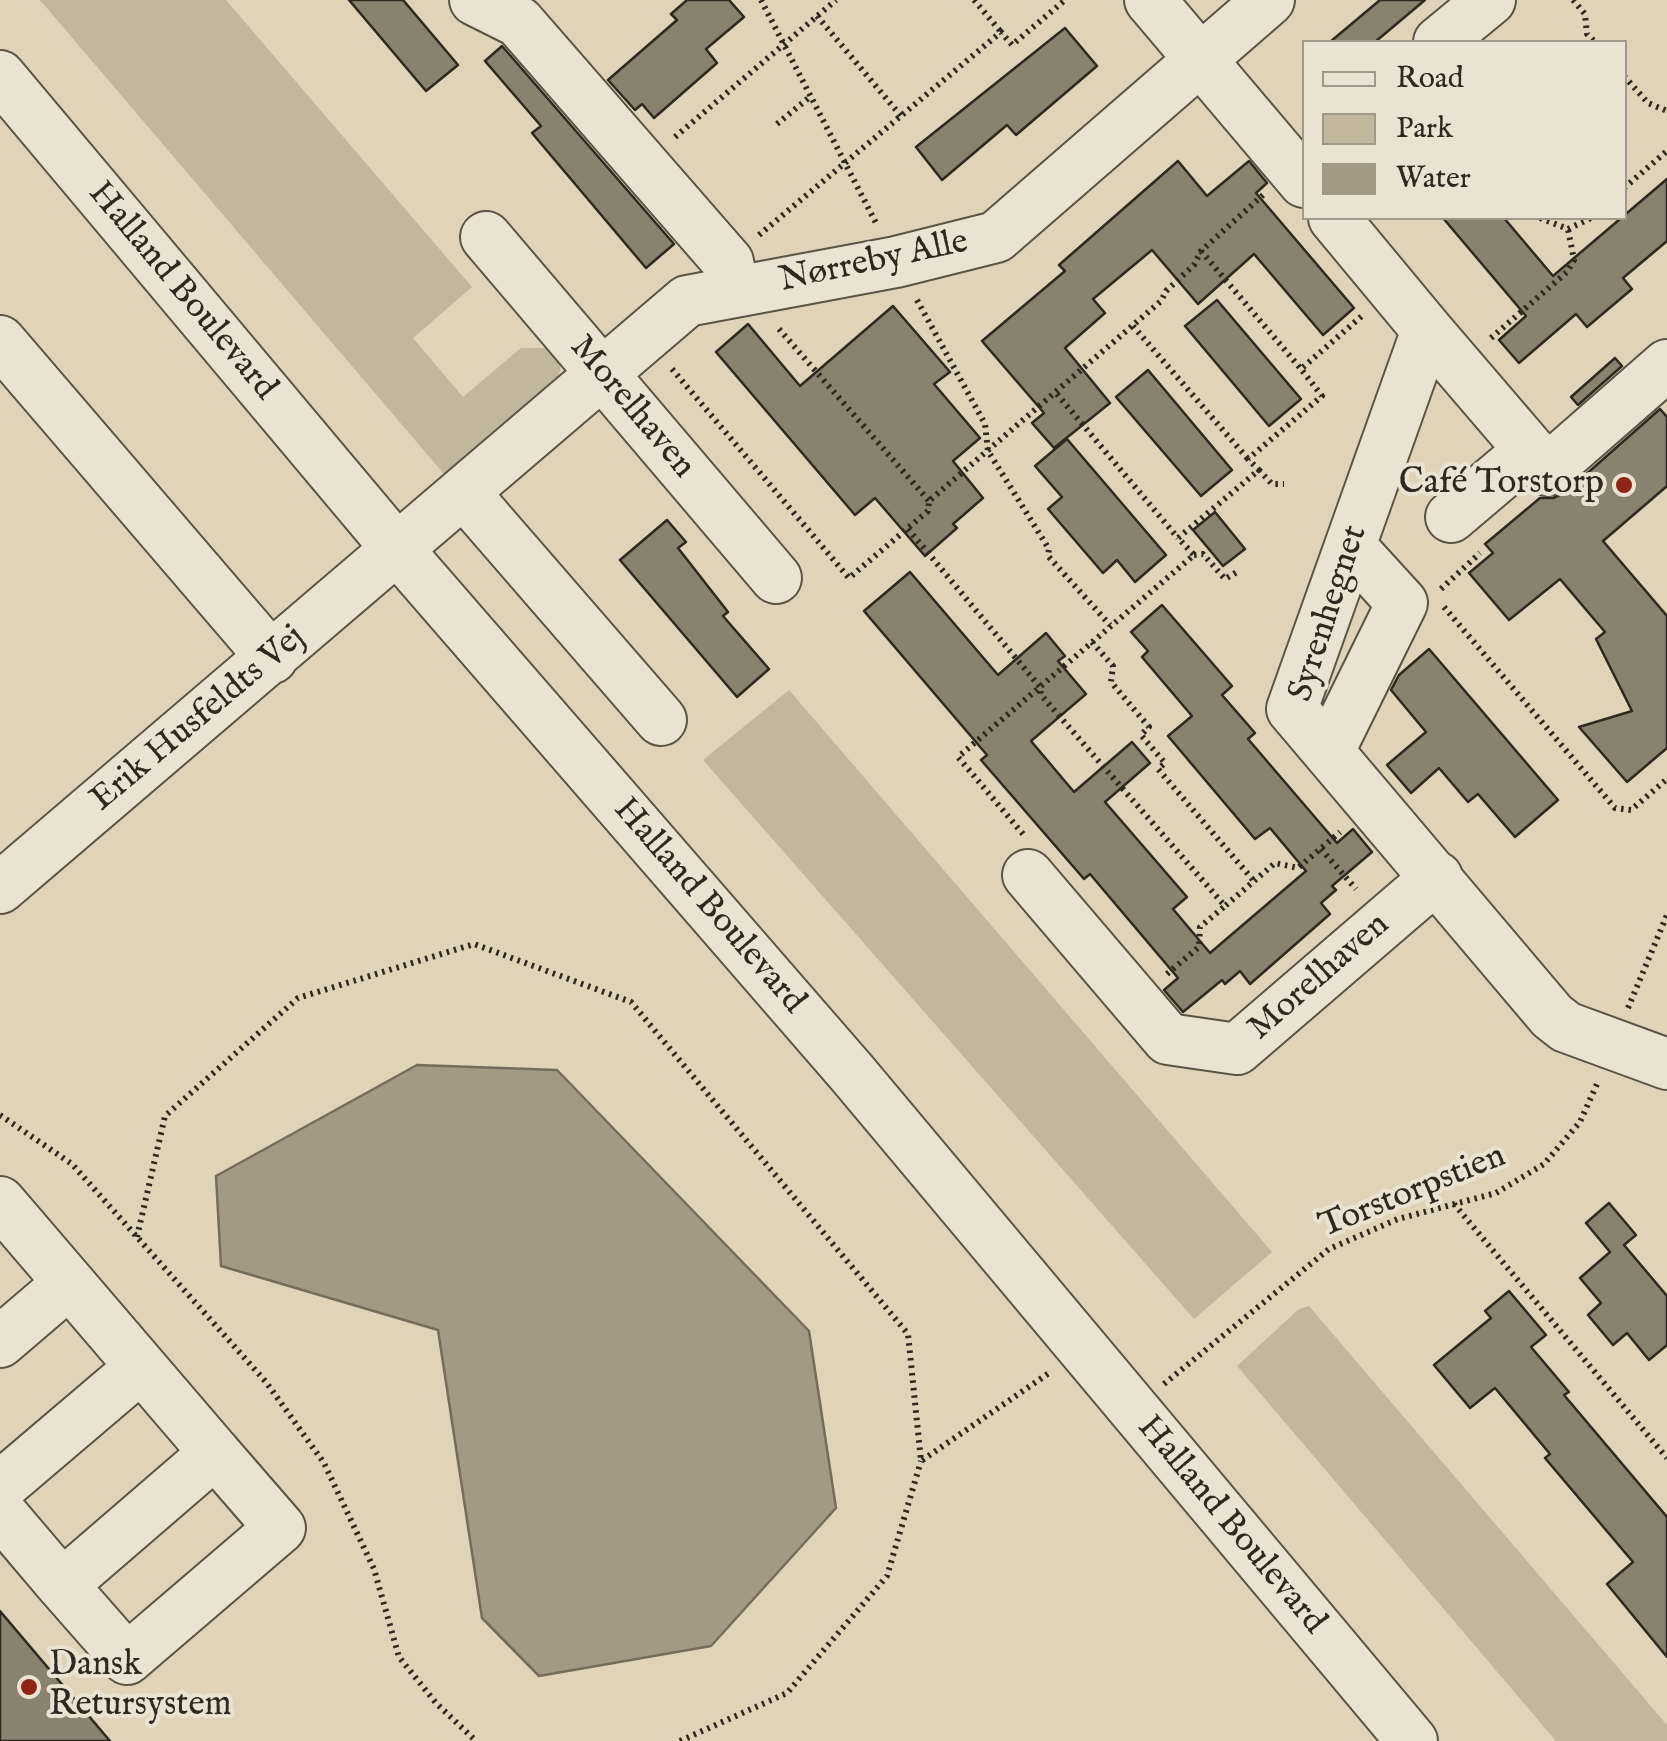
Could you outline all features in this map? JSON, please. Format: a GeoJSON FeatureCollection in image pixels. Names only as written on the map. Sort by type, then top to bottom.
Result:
{"type":"FeatureCollection","features":[{"type":"Feature","properties":{"kind":"street"},"geometry":{"type":"LineString","coordinates":[[476,0],[537,11],[643,164],[739,280]]}},
{"type":"Feature","properties":{"kind":"street"},"geometry":{"type":"LineString","coordinates":[[1150,0],[1301,169]]}},
{"type":"Feature","properties":{"kind":"street","name":"Nørreby Alle"},"geometry":{"type":"LineString","coordinates":[[398,550],[687,301],[739,280],[896,262],[996,237],[1269,0]]}},
{"type":"Feature","properties":{"kind":"street"},"geometry":{"type":"LineString","coordinates":[[1442,40],[1490,0]]}},
{"type":"Feature","properties":{"kind":"street","name":"Halland Boulevard"},"geometry":{"type":"LineString","coordinates":[[0,76],[398,550],[852,1073],[1412,1741]]}},
{"type":"Feature","properties":{"kind":"street"},"geometry":{"type":"LineString","coordinates":[[1336,220],[1547,470],[1667,365]]}},
{"type":"Feature","properties":{"kind":"street","name":"Morelhaven"},"geometry":{"type":"LineString","coordinates":[[486,237],[776,578]]}},
{"type":"Feature","properties":{"kind":"street","name":"Syrenhegnet"},"geometry":{"type":"LineString","coordinates":[[1434,337],[1350,546],[1292,709],[1552,1016],[1566,1027],[1667,1064]]}},
{"type":"Feature","properties":{"kind":"street"},"geometry":{"type":"LineString","coordinates":[[0,341],[272,658]]}},
{"type":"Feature","properties":{"kind":"street"},"geometry":{"type":"LineString","coordinates":[[1452,517],[1530,450]]}},
{"type":"Feature","properties":{"kind":"street"},"geometry":{"type":"LineString","coordinates":[[465,494],[661,720]]}},
{"type":"Feature","properties":{"kind":"street"},"geometry":{"type":"LineString","coordinates":[[1329,751],[1402,602],[1350,546]]}},
{"type":"Feature","properties":{"kind":"street","name":"Erik Husfeldts Vej"},"geometry":{"type":"LineString","coordinates":[[0,888],[398,550]]}},
{"type":"Feature","properties":{"kind":"street","name":"Morelhaven"},"geometry":{"type":"LineString","coordinates":[[1028,875],[1168,1039],[1237,1049],[1437,877]]}},
{"type":"Feature","properties":{"kind":"street"},"geometry":{"type":"LineString","coordinates":[[0,1512],[127,1659],[280,1528],[69,1282],[3,1212]]}},
{"type":"Feature","properties":{"kind":"street"},"geometry":{"type":"LineString","coordinates":[[0,1342],[69,1282]]}},
{"type":"Feature","properties":{"kind":"street"},"geometry":{"type":"LineString","coordinates":[[0,1487],[141,1366]]}},
{"type":"Feature","properties":{"kind":"street"},"geometry":{"type":"LineString","coordinates":[[62,1584],[216,1453]]}},
{"type":"Feature","properties":{"kind":"path"},"geometry":{"type":"LineString","coordinates":[[762,0],[896,262],[985,424],[988,451],[1048,548],[1048,556],[1110,625]]}},
{"type":"Feature","properties":{"kind":"path"},"geometry":{"type":"LineString","coordinates":[[643,164],[836,0]]}},
{"type":"Feature","properties":{"kind":"path"},"geometry":{"type":"LineString","coordinates":[[974,0],[1012,45],[1066,0]]}},
{"type":"Feature","properties":{"kind":"path"},"geometry":{"type":"LineString","coordinates":[[1574,0],[1585,14],[1588,34],[1593,40]]}},
{"type":"Feature","properties":{"kind":"path"},"geometry":{"type":"LineString","coordinates":[[818,16],[901,116]]}},
{"type":"Feature","properties":{"kind":"path"},"geometry":{"type":"LineString","coordinates":[[930,501],[739,280],[845,163],[1001,32]]}},
{"type":"Feature","properties":{"kind":"path"},"geometry":{"type":"LineString","coordinates":[[1627,79],[1648,103],[1667,111]]}},
{"type":"Feature","properties":{"kind":"path"},"geometry":{"type":"LineString","coordinates":[[777,124],[811,96]]}},
{"type":"Feature","properties":{"kind":"path"},"geometry":{"type":"LineString","coordinates":[[1627,185],[1667,151]]}},
{"type":"Feature","properties":{"kind":"path"},"geometry":{"type":"LineString","coordinates":[[645,337],[849,578],[928,510],[930,501],[1133,326],[1194,265],[1200,251],[1301,169]]}},
{"type":"Feature","properties":{"kind":"path"},"geometry":{"type":"LineString","coordinates":[[1545,220],[1568,229],[1587,220]]}},
{"type":"Feature","properties":{"kind":"path"},"geometry":{"type":"LineString","coordinates":[[1434,337],[1493,338],[1557,283],[1574,260],[1568,229]]}},
{"type":"Feature","properties":{"kind":"path"},"geometry":{"type":"LineString","coordinates":[[1200,251],[1322,396],[1248,458]]}},
{"type":"Feature","properties":{"kind":"path"},"geometry":{"type":"LineString","coordinates":[[1301,369],[1393,289]]}},
{"type":"Feature","properties":{"kind":"path"},"geometry":{"type":"LineString","coordinates":[[1133,326],[1258,470],[1272,484],[1284,484]]}},
{"type":"Feature","properties":{"kind":"path"},"geometry":{"type":"LineString","coordinates":[[1056,394],[1194,555]]}},
{"type":"Feature","properties":{"kind":"path"},"geometry":{"type":"LineString","coordinates":[[1178,538],[1258,470]]}},
{"type":"Feature","properties":{"kind":"path"},"geometry":{"type":"LineString","coordinates":[[1452,517],[1481,552],[1434,595],[1615,808],[1630,810],[1667,779]]}},
{"type":"Feature","properties":{"kind":"path"},"geometry":{"type":"LineString","coordinates":[[908,528],[1040,687],[1040,695],[1225,906]]}},
{"type":"Feature","properties":{"kind":"path"},"geometry":{"type":"LineString","coordinates":[[1028,875],[1034,848],[958,757],[1194,555],[1203,554],[1225,579],[1237,572]]}},
{"type":"Feature","properties":{"kind":"path"},"geometry":{"type":"LineString","coordinates":[[1092,642],[1113,666],[1111,682],[1149,727],[1140,734],[1165,763],[1158,770],[1254,881]]}},
{"type":"Feature","properties":{"kind":"path"},"geometry":{"type":"LineString","coordinates":[[1136,1002],[1199,947],[1200,927],[1275,863],[1298,868],[1373,802]]}},
{"type":"Feature","properties":{"kind":"path"},"geometry":{"type":"LineString","coordinates":[[1320,849],[1385,922]]}},
{"type":"Feature","properties":{"kind":"path","name":"Torstorpstien"},"geometry":{"type":"LineString","coordinates":[[1133,1410],[1329,1249],[1398,1219],[1496,1193],[1544,1164],[1580,1122],[1667,915]]}},
{"type":"Feature","properties":{"kind":"path"},"geometry":{"type":"LineString","coordinates":[[137,1237],[165,1116],[298,998],[474,944],[631,1002],[908,1334],[921,1461],[887,1576],[787,1692],[680,1741]]}},
{"type":"Feature","properties":{"kind":"path"},"geometry":{"type":"LineString","coordinates":[[0,1115],[72,1164],[266,1382],[324,1463],[374,1569],[400,1657],[436,1703],[476,1741]]}},
{"type":"Feature","properties":{"kind":"path"},"geometry":{"type":"LineString","coordinates":[[1454,1204],[1667,1458]]}},
{"type":"Feature","properties":{"kind":"path"},"geometry":{"type":"LineString","coordinates":[[921,1461],[1082,1350]]}},
{"type":"Feature","properties":{"kind":"green space"},"geometry":{"type":"Polygon","coordinates":[[[40,0],[226,0],[472,287],[413,338],[463,397],[521,348],[547,348],[561,365],[556,388],[449,480],[40,0]]]}},
{"type":"Feature","properties":{"kind":"green space"},"geometry":{"type":"Polygon","coordinates":[[[789,690],[1272,1252],[1194,1319],[703,760],[789,690]]]}},
{"type":"Feature","properties":{"kind":"green space"},"geometry":{"type":"Polygon","coordinates":[[[1309,1306],[1667,1725],[1667,1741],[1556,1741],[1237,1366],[1299,1309],[1309,1306]]]}},
{"type":"Feature","properties":{"kind":"water"},"geometry":{"type":"Polygon","coordinates":[[[417,1065],[557,1070],[809,1331],[836,1508],[711,1646],[539,1676],[482,1618],[438,1330],[221,1266],[216,1176],[417,1065]]]}},
{"type":"Feature","properties":{"kind":"building"},"geometry":{"type":"Polygon","coordinates":[[[349,0],[403,0],[458,65],[426,91],[349,0]]]}},
{"type":"Feature","properties":{"kind":"building"},"geometry":{"type":"Polygon","coordinates":[[[687,0],[729,0],[744,17],[706,49],[717,63],[654,118],[642,104],[635,110],[608,80],[677,20],[671,14],[687,0]]]}},
{"type":"Feature","properties":{"kind":"building"},"geometry":{"type":"Polygon","coordinates":[[[1380,0],[1425,0],[1377,40],[1332,40],[1380,0]]]}},
{"type":"Feature","properties":{"kind":"building"},"geometry":{"type":"Polygon","coordinates":[[[1065,28],[1097,66],[1016,135],[1007,125],[942,180],[916,147],[1065,28]]]}},
{"type":"Feature","properties":{"kind":"building"},"geometry":{"type":"Polygon","coordinates":[[[502,46],[674,244],[646,268],[532,133],[541,126],[485,61],[502,46]]]}},
{"type":"Feature","properties":{"kind":"building"},"geometry":{"type":"Polygon","coordinates":[[[1178,161],[1207,196],[1249,161],[1267,183],[1256,193],[1354,308],[1323,335],[1254,254],[1198,304],[1152,250],[1093,299],[1105,313],[1065,348],[1110,403],[1054,448],[1032,423],[1044,413],[982,341],[1065,271],[1059,265],[1178,161]]]}},
{"type":"Feature","properties":{"kind":"building"},"geometry":{"type":"Polygon","coordinates":[[[1667,179],[1667,241],[1623,278],[1632,289],[1587,327],[1576,314],[1519,363],[1499,340],[1526,316],[1445,220],[1506,220],[1553,276],[1619,220],[1627,220],[1627,213],[1667,179]]]}},
{"type":"Feature","properties":{"kind":"building"},"geometry":{"type":"Polygon","coordinates":[[[1217,300],[1301,399],[1269,426],[1185,326],[1217,300]]]}},
{"type":"Feature","properties":{"kind":"building"},"geometry":{"type":"Polygon","coordinates":[[[893,306],[950,372],[934,384],[980,438],[953,461],[983,498],[925,556],[875,498],[855,515],[716,352],[748,324],[800,386],[893,306]]]}},
{"type":"Feature","properties":{"kind":"building"},"geometry":{"type":"Polygon","coordinates":[[[1615,358],[1622,366],[1578,405],[1571,397],[1615,358]]]}},
{"type":"Feature","properties":{"kind":"building"},"geometry":{"type":"Polygon","coordinates":[[[1148,370],[1232,470],[1201,496],[1116,397],[1148,370]]]}},
{"type":"Feature","properties":{"kind":"building"},"geometry":{"type":"Polygon","coordinates":[[[1660,409],[1667,417],[1667,486],[1603,541],[1667,616],[1667,748],[1627,782],[1579,727],[1632,711],[1596,639],[1605,632],[1560,579],[1509,620],[1469,573],[1493,553],[1485,544],[1540,498],[1566,492],[1660,409]]]}},
{"type":"Feature","properties":{"kind":"building"},"geometry":{"type":"Polygon","coordinates":[[[1067,439],[1166,555],[1135,582],[1117,560],[1103,573],[1048,509],[1062,497],[1035,466],[1067,439]]]}},
{"type":"Feature","properties":{"kind":"building"},"geometry":{"type":"Polygon","coordinates":[[[1215,512],[1245,549],[1223,566],[1193,530],[1215,512]]]}},
{"type":"Feature","properties":{"kind":"building"},"geometry":{"type":"Polygon","coordinates":[[[667,520],[686,542],[678,548],[728,612],[723,616],[769,669],[737,697],[620,560],[667,520]]]}},
{"type":"Feature","properties":{"kind":"building"},"geometry":{"type":"Polygon","coordinates":[[[910,572],[998,675],[1046,633],[1065,656],[1058,661],[1086,694],[1031,741],[1074,792],[1132,742],[1150,763],[1105,802],[1187,897],[1173,909],[1210,953],[1306,871],[1270,828],[1255,839],[1168,736],[1192,716],[1142,657],[1148,651],[1131,632],[1162,605],[1232,686],[1222,695],[1255,733],[1248,739],[1337,843],[1353,829],[1372,852],[1332,886],[1336,890],[1321,903],[1330,914],[1250,984],[1240,971],[1225,984],[1222,980],[1183,1012],[1164,990],[1178,978],[1090,874],[1084,879],[981,760],[987,755],[864,611],[910,572]]]}},
{"type":"Feature","properties":{"kind":"building"},"geometry":{"type":"Polygon","coordinates":[[[1429,649],[1558,800],[1515,837],[1478,794],[1468,802],[1439,768],[1411,793],[1387,765],[1426,732],[1391,690],[1399,675],[1429,649]]]}},
{"type":"Feature","properties":{"kind":"building"},"geometry":{"type":"Polygon","coordinates":[[[1609,1203],[1636,1235],[1624,1245],[1667,1296],[1667,1345],[1649,1360],[1627,1333],[1613,1345],[1588,1315],[1601,1303],[1580,1278],[1610,1252],[1586,1223],[1609,1203]]]}},
{"type":"Feature","properties":{"kind":"building"},"geometry":{"type":"Polygon","coordinates":[[[1509,1291],[1546,1335],[1531,1347],[1569,1392],[1564,1395],[1667,1517],[1667,1657],[1607,1584],[1633,1562],[1545,1458],[1550,1454],[1495,1388],[1470,1408],[1434,1365],[1491,1318],[1485,1311],[1509,1291]]]}},
{"type":"Feature","properties":{"kind":"building"},"geometry":{"type":"Polygon","coordinates":[[[0,1611],[110,1741],[0,1741],[0,1611]]]}},
{"type":"Feature","properties":{"kind":"place","name":"Café Torstorp"},"geometry":{"type":"Point","coordinates":[1624,485]}},
{"type":"Feature","properties":{"kind":"place","name":"Dansk Retursystem"},"geometry":{"type":"Point","coordinates":[29,1687]}}]}
